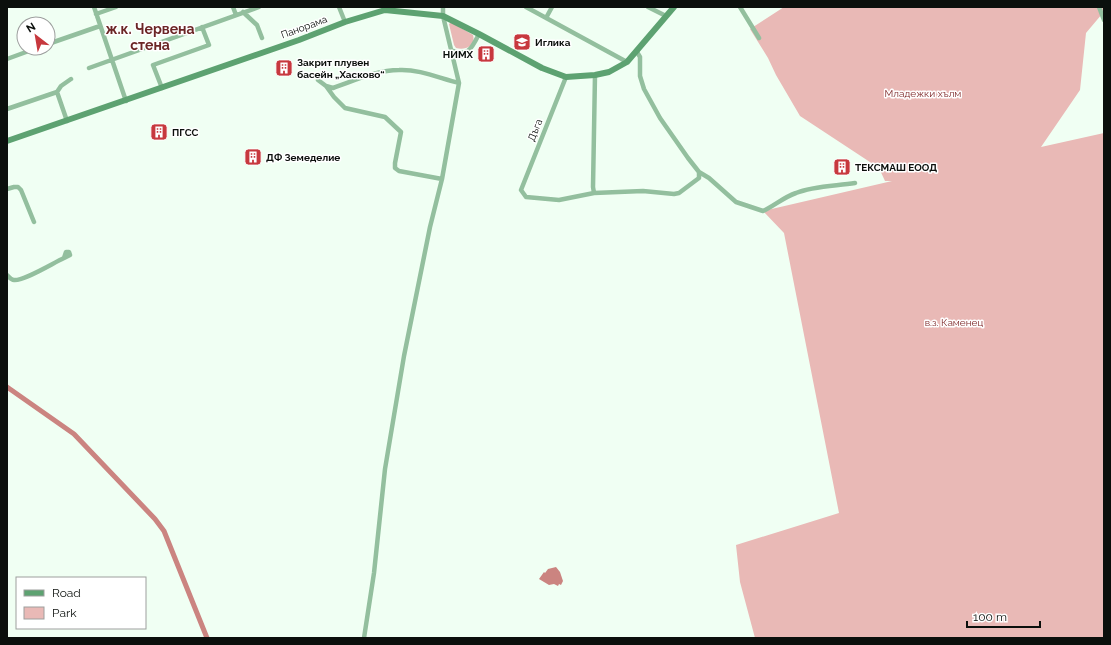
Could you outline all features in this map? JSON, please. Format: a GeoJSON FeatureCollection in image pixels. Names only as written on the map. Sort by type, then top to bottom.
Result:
{"type":"FeatureCollection","features":[{"type":"Feature","properties":{"kind":"street"},"geometry":{"type":"LineString","coordinates":[[94,7],[126,101]]}},
{"type":"Feature","properties":{"kind":"street"},"geometry":{"type":"LineString","coordinates":[[96,14],[116,7]]}},
{"type":"Feature","properties":{"kind":"street"},"geometry":{"type":"LineString","coordinates":[[233,7],[236,15]]}},
{"type":"Feature","properties":{"kind":"street"},"geometry":{"type":"LineString","coordinates":[[89,68],[259,7]]}},
{"type":"Feature","properties":{"kind":"street"},"geometry":{"type":"LineString","coordinates":[[339,7],[345,22]]}},
{"type":"Feature","properties":{"kind":"street"},"geometry":{"type":"LineString","coordinates":[[364,638],[374,573],[385,469],[404,356],[430,227],[442,179],[459,83],[443,16],[443,7]]}},
{"type":"Feature","properties":{"kind":"street"},"geometry":{"type":"LineString","coordinates":[[443,16],[448,7]]}},
{"type":"Feature","properties":{"kind":"street"},"geometry":{"type":"LineString","coordinates":[[526,7],[627,62]]}},
{"type":"Feature","properties":{"kind":"street"},"geometry":{"type":"LineString","coordinates":[[546,18],[552,7]]}},
{"type":"Feature","properties":{"kind":"street"},"geometry":{"type":"LineString","coordinates":[[648,7],[656,9],[666,16]]}},
{"type":"Feature","properties":{"kind":"street","name":"Панорама"},"geometry":{"type":"LineString","coordinates":[[7,141],[126,101],[299,40],[345,22],[385,10],[443,16],[542,68],[566,77],[595,75],[609,72],[627,62],[674,7]]}},
{"type":"Feature","properties":{"kind":"street"},"geometry":{"type":"LineString","coordinates":[[740,7],[759,38]]}},
{"type":"Feature","properties":{"kind":"street"},"geometry":{"type":"LineString","coordinates":[[1099,7],[1104,20]]}},
{"type":"Feature","properties":{"kind":"street"},"geometry":{"type":"LineString","coordinates":[[243,12],[257,25],[262,38]]}},
{"type":"Feature","properties":{"kind":"street"},"geometry":{"type":"LineString","coordinates":[[56,41],[100,26]]}},
{"type":"Feature","properties":{"kind":"street"},"geometry":{"type":"LineString","coordinates":[[162,88],[153,65],[209,45],[202,27]]}},
{"type":"Feature","properties":{"kind":"street"},"geometry":{"type":"LineString","coordinates":[[451,50],[460,54],[467,52],[473,46],[479,34]]}},
{"type":"Feature","properties":{"kind":"street"},"geometry":{"type":"LineString","coordinates":[[637,52],[640,57],[640,76],[649,99],[672,136],[699,172],[709,178],[736,202],[762,211],[776,205],[797,192],[855,182]]}},
{"type":"Feature","properties":{"kind":"street"},"geometry":{"type":"LineString","coordinates":[[326,86],[333,88],[381,72],[398,70],[414,71],[459,83]]}},
{"type":"Feature","properties":{"kind":"street"},"geometry":{"type":"LineString","coordinates":[[595,75],[594,193],[643,191],[674,194],[679,193],[699,178],[699,172]]}},
{"type":"Feature","properties":{"kind":"street","name":"Дъга"},"geometry":{"type":"LineString","coordinates":[[566,77],[521,190],[526,197],[559,200],[594,193]]}},
{"type":"Feature","properties":{"kind":"street"},"geometry":{"type":"LineString","coordinates":[[7,110],[57,92],[61,86],[71,79]]}},
{"type":"Feature","properties":{"kind":"street"},"geometry":{"type":"LineString","coordinates":[[318,80],[326,86],[345,108],[385,117],[401,132],[395,168],[399,171],[442,179]]}},
{"type":"Feature","properties":{"kind":"street"},"geometry":{"type":"LineString","coordinates":[[57,92],[67,121]]}},
{"type":"Feature","properties":{"kind":"street"},"geometry":{"type":"LineString","coordinates":[[7,189],[18,187],[21,190],[34,222]]}},
{"type":"Feature","properties":{"kind":"street"},"geometry":{"type":"LineString","coordinates":[[7,275],[14,280],[22,279],[64,258]]}},
{"type":"Feature","properties":{"kind":"green space","name":"в.з. Каменец"},"geometry":{"type":"Polygon","coordinates":[[[784,7],[1104,7],[1102,14],[1086,33],[1080,90],[1041,147],[1104,133],[1104,638],[755,638],[740,582],[736,545],[839,513],[784,233],[763,211],[892,181],[885,181],[879,168],[800,116],[750,29],[784,7]]]}},
{"type":"Feature","properties":{"kind":"green space"},"geometry":{"type":"Polygon","coordinates":[[[451,22],[473,35],[473,42],[467,48],[460,49],[456,48],[454,45],[449,24],[451,22]]]}},
{"type":"Feature","properties":{"kind":"shaded area"},"geometry":{"type":"Polygon","coordinates":[[[556,567],[560,572],[563,581],[561,585],[549,585],[539,579],[548,569],[556,567]]]}},
{"type":"Feature","properties":{"kind":"waterway"},"geometry":{"type":"LineString","coordinates":[[7,387],[74,434],[155,519],[164,531],[207,638]]}},
{"type":"Feature","properties":{"kind":"place","name":"Иглика"},"geometry":{"type":"Point","coordinates":[522,42]}},
{"type":"Feature","properties":{"kind":"place","name":"НИМХ"},"geometry":{"type":"Point","coordinates":[486,54]}},
{"type":"Feature","properties":{"kind":"place","name":"Закрит плувен басейн „Хасково“"},"geometry":{"type":"Point","coordinates":[284,68]}},
{"type":"Feature","properties":{"kind":"place","name":"ПГСС"},"geometry":{"type":"Point","coordinates":[159,132]}},
{"type":"Feature","properties":{"kind":"place","name":"ДФ Земеделие"},"geometry":{"type":"Point","coordinates":[253,157]}},
{"type":"Feature","properties":{"kind":"place","name":"ТЕКСМАШ ЕООД"},"geometry":{"type":"Point","coordinates":[842,167]}},
{"type":"Feature","properties":{"kind":"district","name":"ж.к. Червена стена"},"geometry":{"type":"Point","coordinates":[150,38]}},
{"type":"Feature","properties":{"kind":"park label","name":"Младежки хълм"},"geometry":{"type":"Point","coordinates":[923,93]}}]}
